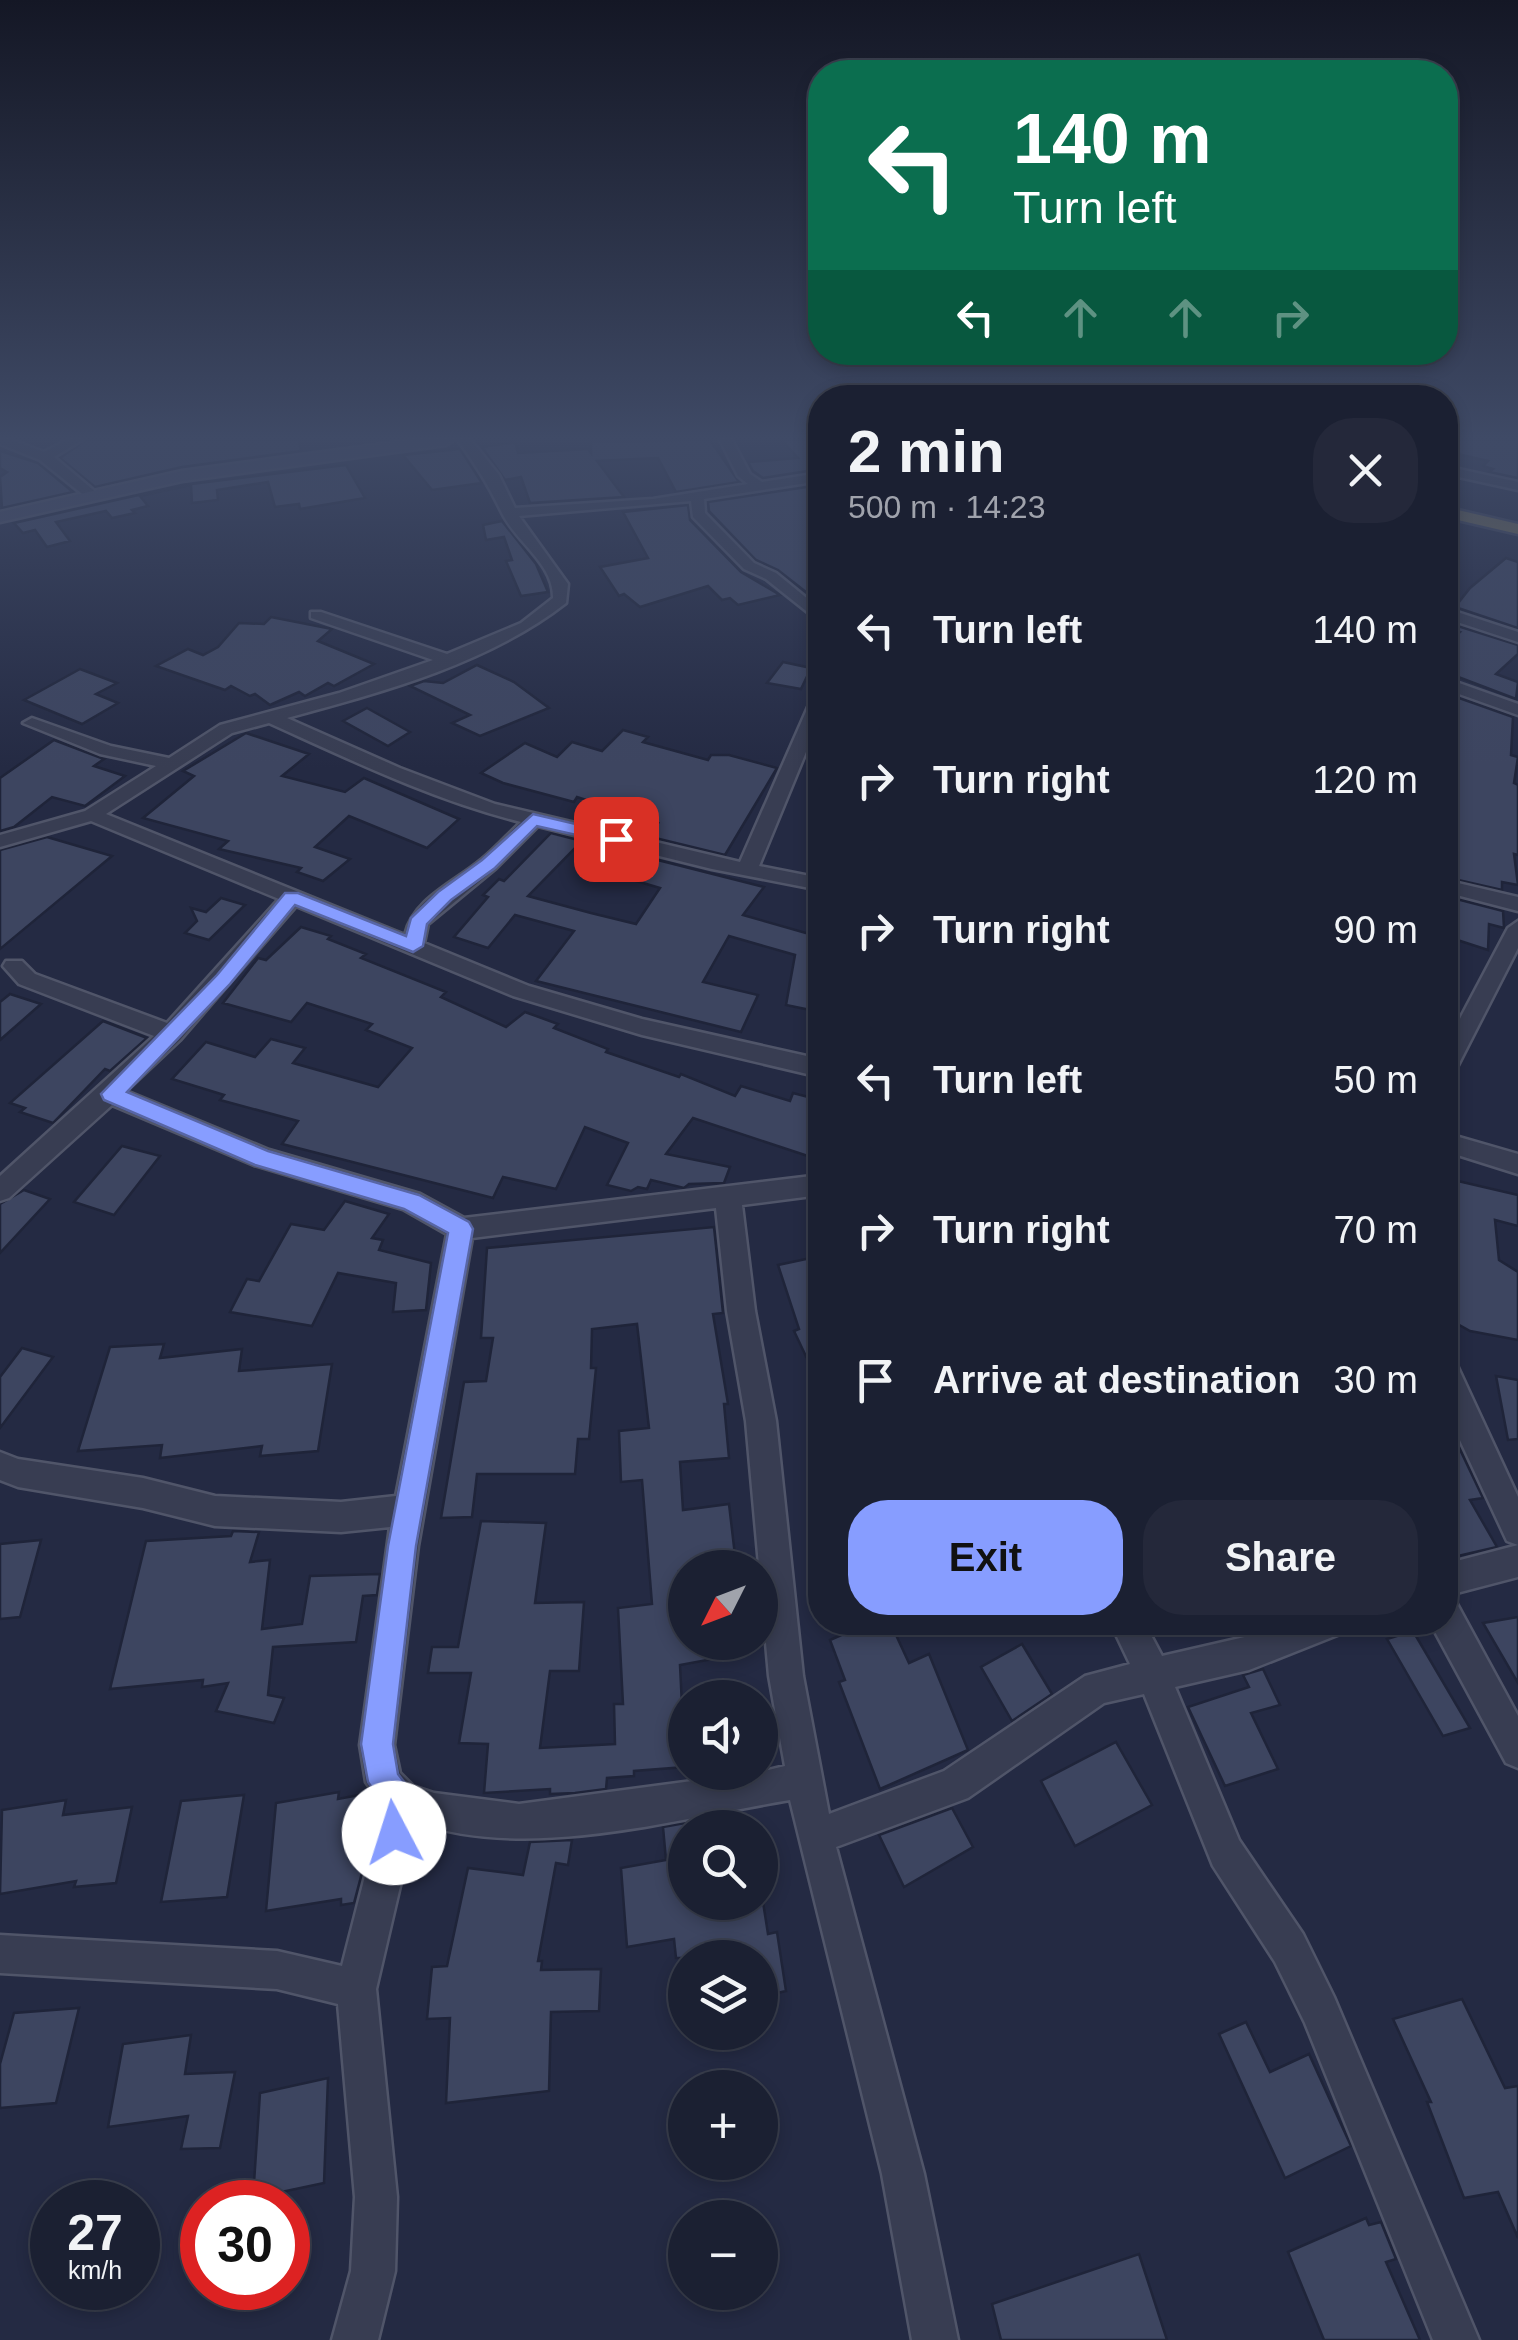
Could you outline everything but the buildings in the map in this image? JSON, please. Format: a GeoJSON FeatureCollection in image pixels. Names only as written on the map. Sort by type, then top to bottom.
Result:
{"type":"FeatureCollection","features":[{"type":"Feature","properties":{"kind":"street"},"geometry":{"type":"LineString","coordinates":[[0,840],[92,815],[168,763],[226,730],[345,697],[449,660],[527,626],[562,600],[561,584],[537,549]]}},
{"type":"Feature","properties":{"kind":"street"},"geometry":{"type":"LineString","coordinates":[[732,549],[808,608]]}},
{"type":"Feature","properties":{"kind":"street"},"geometry":{"type":"LineString","coordinates":[[316,615],[449,660]]}},
{"type":"Feature","properties":{"kind":"street"},"geometry":{"type":"LineString","coordinates":[[1458,617],[1518,637]]}},
{"type":"Feature","properties":{"kind":"street"},"geometry":{"type":"LineString","coordinates":[[1458,688],[1518,710]]}},
{"type":"Feature","properties":{"kind":"street"},"geometry":{"type":"LineString","coordinates":[[271,717],[447,793],[533,820],[808,882]]}},
{"type":"Feature","properties":{"kind":"street"},"geometry":{"type":"LineString","coordinates":[[32,723],[106,750],[168,763]]}},
{"type":"Feature","properties":{"kind":"street"},"geometry":{"type":"LineString","coordinates":[[748,870],[808,725]]}},
{"type":"Feature","properties":{"kind":"street"},"geometry":{"type":"LineString","coordinates":[[795,755],[808,757]]}},
{"type":"Feature","properties":{"kind":"street"},"geometry":{"type":"LineString","coordinates":[[92,815],[521,991],[585,1011],[808,1065]]}},
{"type":"Feature","properties":{"kind":"street"},"geometry":{"type":"LineString","coordinates":[[413,946],[418,922],[444,896],[488,864],[533,820]]}},
{"type":"Feature","properties":{"kind":"street"},"geometry":{"type":"LineString","coordinates":[[1458,889],[1518,904]]}},
{"type":"Feature","properties":{"kind":"street"},"geometry":{"type":"LineString","coordinates":[[0,1190],[112,1094],[172,1034],[256,943],[292,897]]}},
{"type":"Feature","properties":{"kind":"street"},"geometry":{"type":"LineString","coordinates":[[1458,1044],[1518,928]]}},
{"type":"Feature","properties":{"kind":"street"},"geometry":{"type":"LineString","coordinates":[[14,966],[27,979],[172,1034]]}},
{"type":"Feature","properties":{"kind":"street"},"geometry":{"type":"LineString","coordinates":[[112,1094],[262,1158],[410,1201],[461,1229],[808,1187]]}},
{"type":"Feature","properties":{"kind":"street"},"geometry":{"type":"LineString","coordinates":[[1458,1146],[1518,1164]]}},
{"type":"Feature","properties":{"kind":"street"},"geometry":{"type":"LineString","coordinates":[[728,1198],[741,1311],[761,1421],[786,1676],[804,1780],[903,2174],[935,2340]]}},
{"type":"Feature","properties":{"kind":"street"},"geometry":{"type":"LineString","coordinates":[[461,1229],[409,1510],[377,1744],[384,1782],[402,1800],[434,1811],[519,1822],[608,1812],[804,1780]]}},
{"type":"Feature","properties":{"kind":"street"},"geometry":{"type":"LineString","coordinates":[[1458,1404],[1518,1530]]}},
{"type":"Feature","properties":{"kind":"street"},"geometry":{"type":"LineString","coordinates":[[0,1466],[18,1473],[143,1493],[214,1510],[341,1517],[409,1510]]}},
{"type":"Feature","properties":{"kind":"street"},"geometry":{"type":"LineString","coordinates":[[1458,1577],[1518,1561]]}},
{"type":"Feature","properties":{"kind":"street"},"geometry":{"type":"LineString","coordinates":[[1133,1635],[1153,1674],[1226,1854],[1289,1948],[1320,2011],[1456,2340]]}},
{"type":"Feature","properties":{"kind":"street"},"geometry":{"type":"LineString","coordinates":[[816,1837],[955,1785],[1097,1688],[1249,1653],[1295,1635]]}},
{"type":"Feature","properties":{"kind":"street"},"geometry":{"type":"LineString","coordinates":[[1455,1635],[1518,1752]]}},
{"type":"Feature","properties":{"kind":"street"},"geometry":{"type":"LineString","coordinates":[[355,2340],[372,2271],[376,2197],[356,1989],[402,1800]]}},
{"type":"Feature","properties":{"kind":"street"},"geometry":{"type":"LineString","coordinates":[[0,1954],[277,1970],[356,1989]]}},
{"type":"Feature","properties":{"kind":"route"},"geometry":{"type":"LineString","coordinates":[[394,1833],[402,1800],[384,1782],[377,1744],[402,1546],[430,1414],[461,1229],[410,1201],[262,1158],[112,1094],[224,980],[292,897],[413,946],[418,922],[444,896],[488,864],[533,820],[616,839]]}}]}
